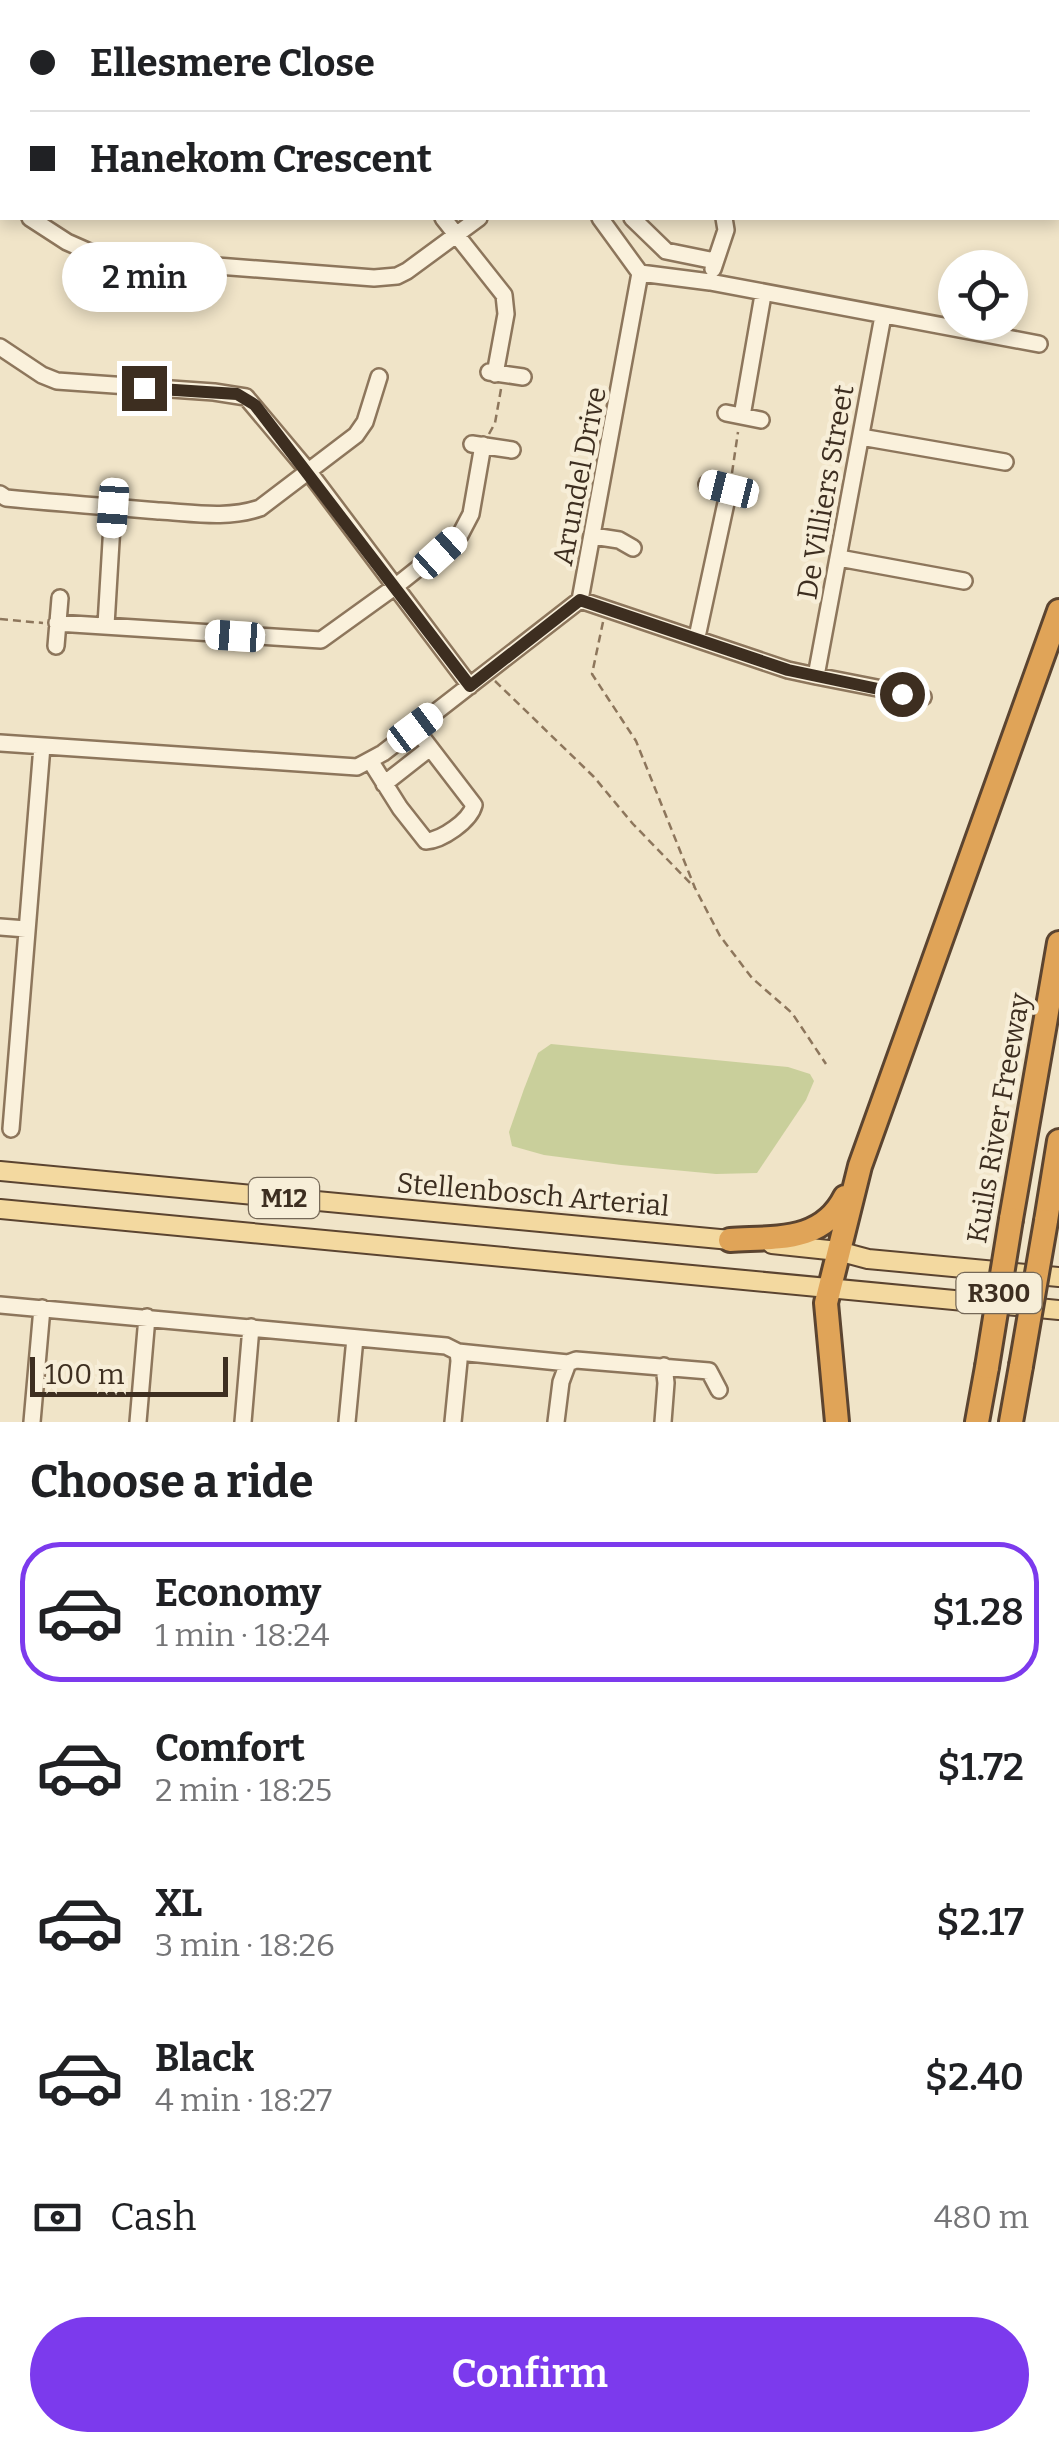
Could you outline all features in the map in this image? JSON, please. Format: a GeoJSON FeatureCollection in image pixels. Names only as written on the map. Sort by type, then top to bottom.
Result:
{"type":"FeatureCollection","features":[{"type":"Feature","properties":{"kind":"highway"},"geometry":{"type":"LineString","coordinates":[[837,1422],[825,1313],[860,1166],[1059,611]]}},
{"type":"Feature","properties":{"kind":"highway","name":"Kuils River Freeway"},"geometry":{"type":"LineString","coordinates":[[977,1422],[1059,943]]}},
{"type":"Feature","properties":{"kind":"highway","name":"R300"},"geometry":{"type":"LineString","coordinates":[[1011,1422],[1059,1141]]}},
{"type":"Feature","properties":{"kind":"highway"},"geometry":{"type":"LineString","coordinates":[[730,1240],[814,1231],[840,1208],[860,1166]]}},
{"type":"Feature","properties":{"kind":"main road","name":"Stellenbosch Arterial"},"geometry":{"type":"LineString","coordinates":[[0,1171],[730,1240],[868,1259],[1059,1277]]}},
{"type":"Feature","properties":{"kind":"main road","name":"M12"},"geometry":{"type":"LineString","coordinates":[[0,1208],[1059,1310]]}},
{"type":"Feature","properties":{"kind":"street"},"geometry":{"type":"LineString","coordinates":[[33,220],[66,242],[101,258],[374,278],[407,272],[476,220]]}},
{"type":"Feature","properties":{"kind":"street"},"geometry":{"type":"LineString","coordinates":[[444,220],[504,295],[506,314],[490,372],[524,376]]}},
{"type":"Feature","properties":{"kind":"street"},"geometry":{"type":"LineString","coordinates":[[608,220],[640,273],[710,282],[1039,344]]}},
{"type":"Feature","properties":{"kind":"street"},"geometry":{"type":"LineString","coordinates":[[634,220],[666,251],[715,261]]}},
{"type":"Feature","properties":{"kind":"street"},"geometry":{"type":"LineString","coordinates":[[710,282],[726,230],[724,220]]}},
{"type":"Feature","properties":{"kind":"street","name":"Arundel Drive"},"geometry":{"type":"LineString","coordinates":[[371,762],[580,600],[640,273]]}},
{"type":"Feature","properties":{"kind":"street"},"geometry":{"type":"LineString","coordinates":[[761,420],[734,414],[764,295]]}},
{"type":"Feature","properties":{"kind":"street","name":"De Villiers Street"},"geometry":{"type":"LineString","coordinates":[[816,676],[882,316]]}},
{"type":"Feature","properties":{"kind":"street"},"geometry":{"type":"LineString","coordinates":[[0,348],[58,381],[246,397],[309,472],[470,686]]}},
{"type":"Feature","properties":{"kind":"street"},"geometry":{"type":"LineString","coordinates":[[2,499],[218,515],[245,513],[260,508],[356,436],[365,422],[379,377]]}},
{"type":"Feature","properties":{"kind":"street"},"geometry":{"type":"LineString","coordinates":[[861,438],[1005,462]]}},
{"type":"Feature","properties":{"kind":"street"},"geometry":{"type":"LineString","coordinates":[[58,623],[314,641],[330,636],[440,553],[466,526],[478,444],[512,450]]}},
{"type":"Feature","properties":{"kind":"street"},"geometry":{"type":"LineString","coordinates":[[707,484],[749,493]]}},
{"type":"Feature","properties":{"kind":"street"},"geometry":{"type":"LineString","coordinates":[[698,637],[729,489]]}},
{"type":"Feature","properties":{"kind":"street"},"geometry":{"type":"LineString","coordinates":[[106,625],[113,508]]}},
{"type":"Feature","properties":{"kind":"street"},"geometry":{"type":"LineString","coordinates":[[593,536],[618,540],[633,548]]}},
{"type":"Feature","properties":{"kind":"street"},"geometry":{"type":"LineString","coordinates":[[839,558],[964,581]]}},
{"type":"Feature","properties":{"kind":"street"},"geometry":{"type":"LineString","coordinates":[[56,646],[60,598]]}},
{"type":"Feature","properties":{"kind":"street"},"geometry":{"type":"LineString","coordinates":[[580,600],[788,670],[923,697]]}},
{"type":"Feature","properties":{"kind":"street"},"geometry":{"type":"LineString","coordinates":[[0,743],[349,768],[371,762],[426,841],[436,840],[470,816],[474,805],[415,728]]}},
{"type":"Feature","properties":{"kind":"street"},"geometry":{"type":"LineString","coordinates":[[11,1129],[42,746]]}},
{"type":"Feature","properties":{"kind":"street"},"geometry":{"type":"LineString","coordinates":[[384,784],[430,748]]}},
{"type":"Feature","properties":{"kind":"street"},"geometry":{"type":"LineString","coordinates":[[0,927],[26,929]]}},
{"type":"Feature","properties":{"kind":"street"},"geometry":{"type":"LineString","coordinates":[[0,1046],[19,1047]]}},
{"type":"Feature","properties":{"kind":"street"},"geometry":{"type":"LineString","coordinates":[[0,1305],[446,1346],[458,1352],[568,1363],[583,1359],[708,1371],[718,1390]]}},
{"type":"Feature","properties":{"kind":"street"},"geometry":{"type":"LineString","coordinates":[[32,1422],[42,1308]]}},
{"type":"Feature","properties":{"kind":"street"},"geometry":{"type":"LineString","coordinates":[[138,1422],[147,1317]]}},
{"type":"Feature","properties":{"kind":"street"},"geometry":{"type":"LineString","coordinates":[[243,1422],[251,1328]]}},
{"type":"Feature","properties":{"kind":"street"},"geometry":{"type":"LineString","coordinates":[[347,1422],[356,1338]]}},
{"type":"Feature","properties":{"kind":"street"},"geometry":{"type":"LineString","coordinates":[[454,1422],[458,1352]]}},
{"type":"Feature","properties":{"kind":"street"},"geometry":{"type":"LineString","coordinates":[[556,1422],[561,1382],[568,1363]]}},
{"type":"Feature","properties":{"kind":"street"},"geometry":{"type":"LineString","coordinates":[[662,1422],[664,1366]]}},
{"type":"Feature","properties":{"kind":"path"},"geometry":{"type":"LineString","coordinates":[[478,444],[495,423],[502,393],[490,372]]}},
{"type":"Feature","properties":{"kind":"path"},"geometry":{"type":"LineString","coordinates":[[729,489],[734,414]]}},
{"type":"Feature","properties":{"kind":"path"},"geometry":{"type":"LineString","coordinates":[[604,608],[592,674],[636,741],[695,888],[720,936],[752,978],[792,1013],[826,1064]]}},
{"type":"Feature","properties":{"kind":"path"},"geometry":{"type":"LineString","coordinates":[[0,620],[58,623]]}},
{"type":"Feature","properties":{"kind":"path"},"geometry":{"type":"LineString","coordinates":[[487,672],[594,777],[695,888]]}},
{"type":"Feature","properties":{"kind":"green space"},"geometry":{"type":"Polygon","coordinates":[[[551,1044],[788,1067],[810,1074],[814,1081],[806,1100],[757,1173],[716,1174],[544,1155],[512,1146],[509,1132],[538,1053],[551,1044]]]}},
{"type":"Feature","properties":{"kind":"route"},"geometry":{"type":"LineString","coordinates":[[144,388],[237,394],[255,405],[470,686],[580,600],[788,670],[902,694]]}}]}
